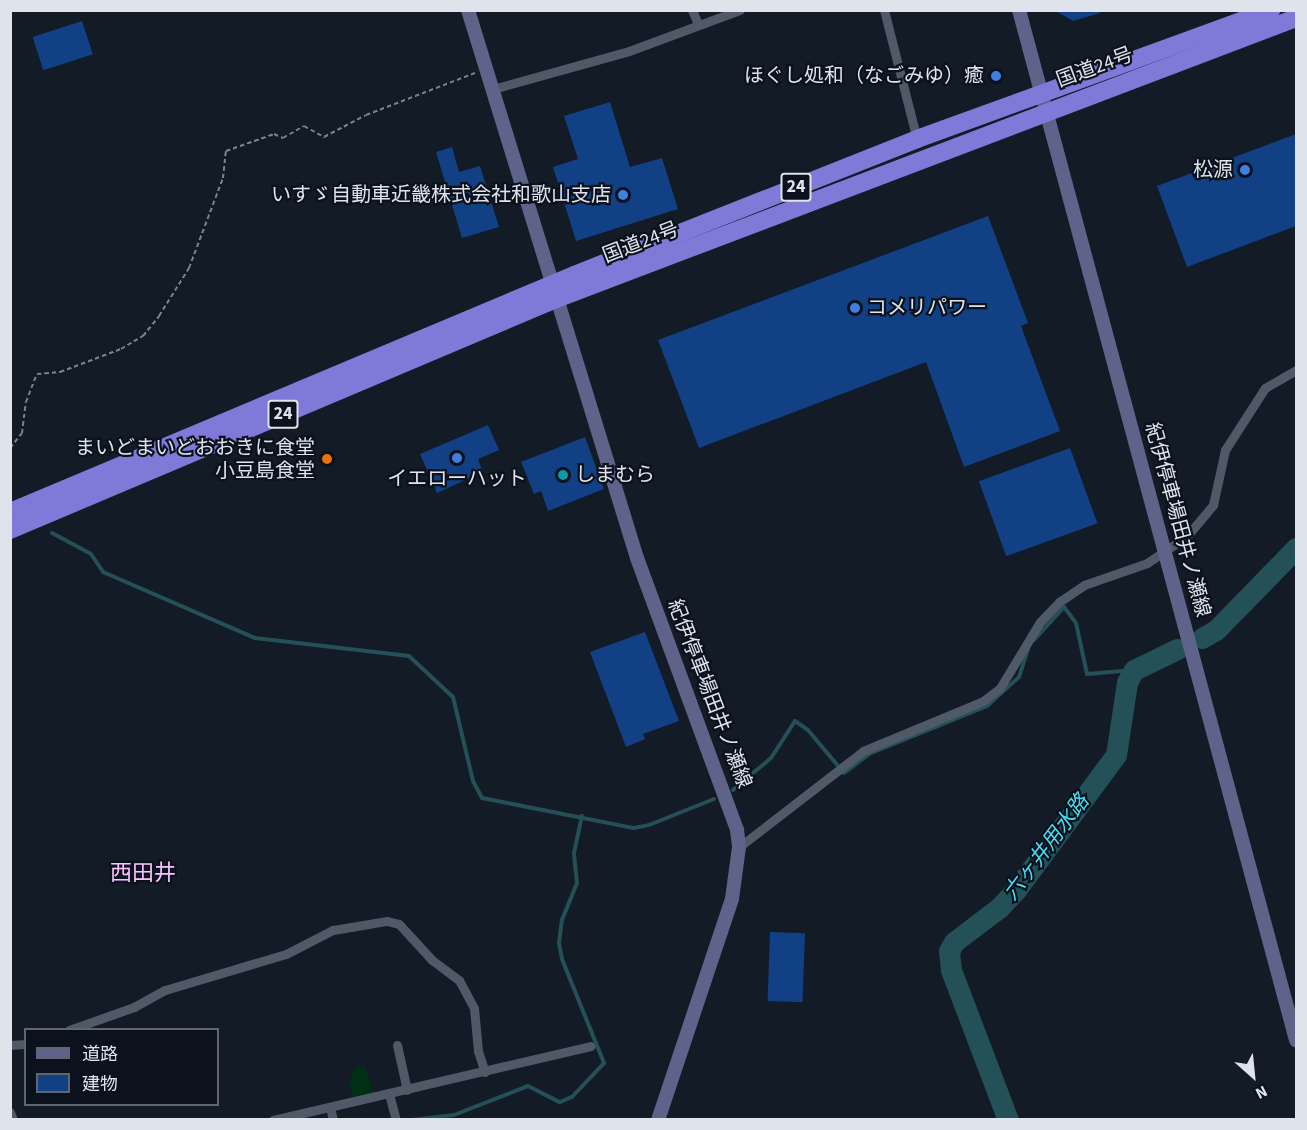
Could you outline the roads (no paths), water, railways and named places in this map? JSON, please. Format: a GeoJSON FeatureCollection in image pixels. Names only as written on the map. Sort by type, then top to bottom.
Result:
{"type":"FeatureCollection","features":[{"type":"Feature","properties":{"kind":"highway","name":"国道24号"},"geometry":{"type":"LineString","coordinates":[[10,530],[554,292],[1045,102],[1271,10]]}},
{"type":"Feature","properties":{"kind":"highway","name":"国道24号"},"geometry":{"type":"LineString","coordinates":[[10,512],[554,292],[917,140],[1045,102],[1296,18]]}},
{"type":"Feature","properties":{"kind":"main road","name":"紀伊停車場田井ノ瀬線"},"geometry":{"type":"LineString","coordinates":[[468,10],[637,558],[733,812],[739,847],[732,899],[658,1119]]}},
{"type":"Feature","properties":{"kind":"main road","name":"紀伊停車場田井ノ瀬線"},"geometry":{"type":"LineString","coordinates":[[1019,10],[1296,1040]]}},
{"type":"Feature","properties":{"kind":"street"},"geometry":{"type":"LineString","coordinates":[[692,10],[698,24]]}},
{"type":"Feature","properties":{"kind":"street"},"geometry":{"type":"LineString","coordinates":[[493,89],[629,51],[740,10]]}},
{"type":"Feature","properties":{"kind":"street"},"geometry":{"type":"LineString","coordinates":[[884,10],[917,140]]}},
{"type":"Feature","properties":{"kind":"street"},"geometry":{"type":"LineString","coordinates":[[739,847],[863,751],[983,701],[1000,688],[1040,622],[1059,602],[1084,585],[1147,563],[1187,536],[1213,505],[1225,450],[1265,388],[1296,370]]}},
{"type":"Feature","properties":{"kind":"street"},"geometry":{"type":"LineString","coordinates":[[72,1028],[134,1007],[165,990],[286,954],[333,930],[387,921],[399,924],[432,960],[459,980],[474,1008],[479,1026],[478,1051],[485,1071]]}},
{"type":"Feature","properties":{"kind":"street"},"geometry":{"type":"LineString","coordinates":[[397,1045],[407,1090]]}},
{"type":"Feature","properties":{"kind":"street"},"geometry":{"type":"LineString","coordinates":[[273,1119],[591,1046]]}},
{"type":"Feature","properties":{"kind":"street"},"geometry":{"type":"LineString","coordinates":[[389,1094],[396,1119]]}},
{"type":"Feature","properties":{"kind":"street"},"geometry":{"type":"LineString","coordinates":[[330,1107],[333,1119]]}},
{"type":"Feature","properties":{"kind":"street"},"geometry":{"type":"LineString","coordinates":[[10,1112],[13,1119]]}},
{"type":"Feature","properties":{"kind":"waterway"},"geometry":{"type":"LineString","coordinates":[[52,533],[91,554],[103,572],[255,638],[409,656],[453,697],[473,781],[482,798],[634,828],[649,825],[714,799]]}},
{"type":"Feature","properties":{"kind":"waterway","name":"六ヶ井用水路"},"geometry":{"type":"LineString","coordinates":[[1202,638],[1216,630],[1296,548]]}},
{"type":"Feature","properties":{"kind":"waterway"},"geometry":{"type":"LineString","coordinates":[[1034,640],[1064,607],[1076,623],[1087,674],[1134,670]]}},
{"type":"Feature","properties":{"kind":"waterway"},"geometry":{"type":"LineString","coordinates":[[733,790],[771,758],[795,721],[808,730],[844,773],[869,754],[987,706],[1019,677],[1028,649]]}},
{"type":"Feature","properties":{"kind":"waterway","name":"六ヶ井用水路"},"geometry":{"type":"LineString","coordinates":[[1008,1120],[951,970],[949,951],[954,942],[999,908],[1016,890],[1116,755],[1127,682],[1134,670],[1177,649]]}},
{"type":"Feature","properties":{"kind":"waterway"},"geometry":{"type":"LineString","coordinates":[[412,1120],[454,1115],[528,1086],[560,1102],[572,1097],[604,1063],[562,959],[559,943],[562,920],[577,883],[574,853],[582,816]]}},
{"type":"Feature","properties":{"kind":"place","name":"ほぐし処和（なごみゆ）癒"},"geometry":{"type":"Point","coordinates":[996,76]}},
{"type":"Feature","properties":{"kind":"place","name":"松源"},"geometry":{"type":"Point","coordinates":[1245,170]}},
{"type":"Feature","properties":{"kind":"place","name":"いすゞ自動車近畿株式会社和歌山支店"},"geometry":{"type":"Point","coordinates":[623,195]}},
{"type":"Feature","properties":{"kind":"place","name":"コメリパワー"},"geometry":{"type":"Point","coordinates":[855,308]}},
{"type":"Feature","properties":{"kind":"place","name":"イエローハット"},"geometry":{"type":"Point","coordinates":[457,458]}},
{"type":"Feature","properties":{"kind":"place","name":"まいどまいどおおきに食堂 小豆島食堂"},"geometry":{"type":"Point","coordinates":[327,459]}},
{"type":"Feature","properties":{"kind":"place","name":"しまむら"},"geometry":{"type":"Point","coordinates":[563,475]}},
{"type":"Feature","properties":{"kind":"district","name":"西田井"},"geometry":{"type":"Point","coordinates":[143,874]}}]}
